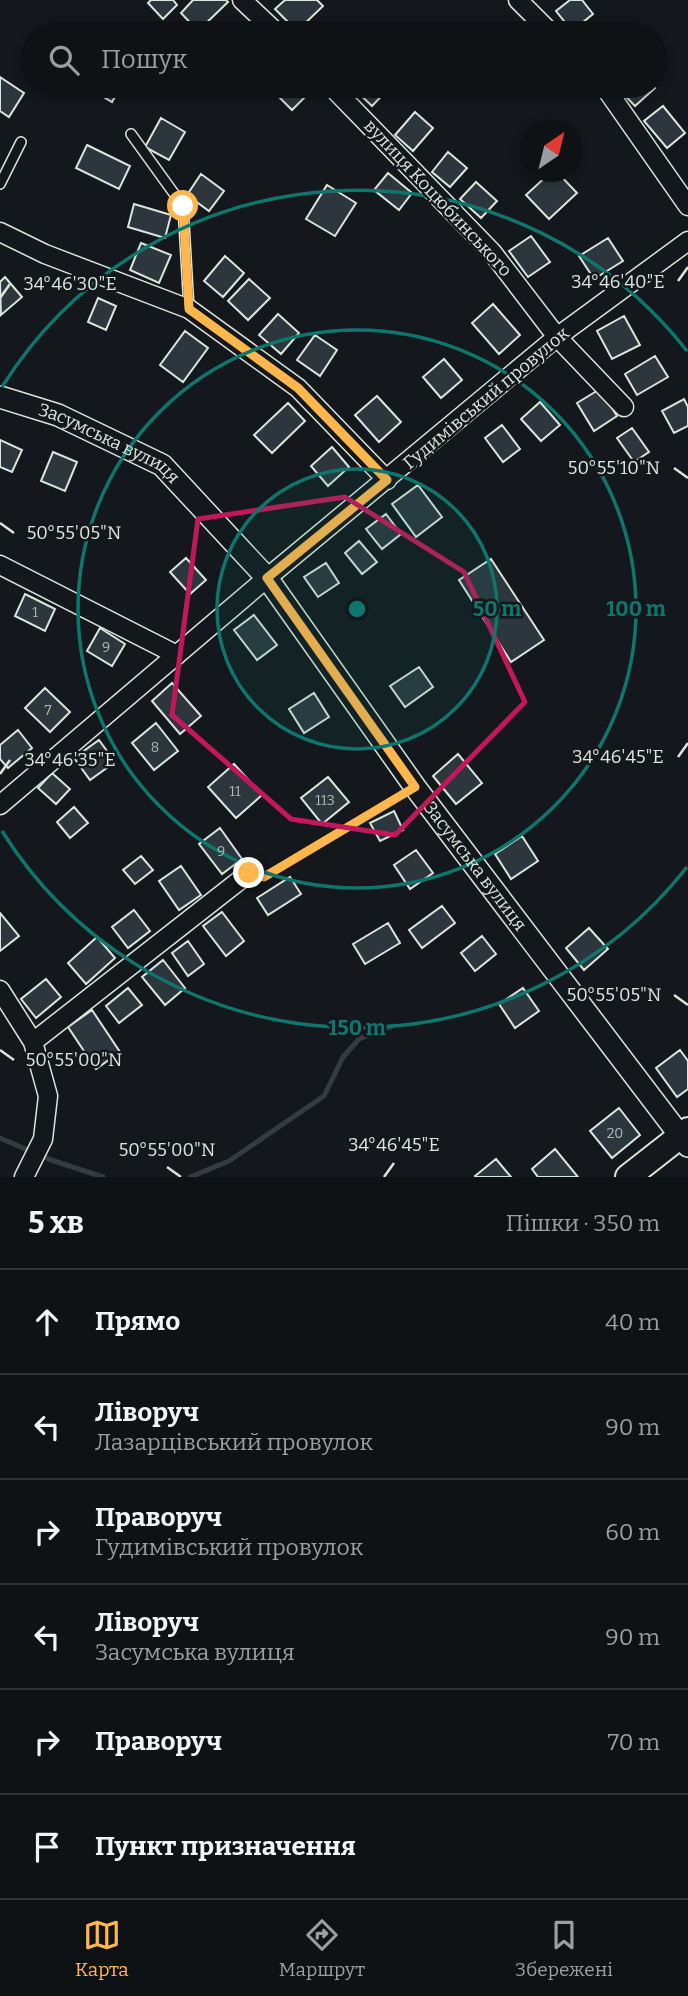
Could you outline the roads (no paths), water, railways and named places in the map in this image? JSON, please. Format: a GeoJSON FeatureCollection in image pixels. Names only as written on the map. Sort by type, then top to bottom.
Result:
{"type":"FeatureCollection","features":[{"type":"Feature","properties":{"kind":"main road"},"geometry":{"type":"LineString","coordinates":[[628,1177],[685,1137]]}},
{"type":"Feature","properties":{"kind":"street"},"geometry":{"type":"LineString","coordinates":[[242,0],[264,21]]}},
{"type":"Feature","properties":{"kind":"street"},"geometry":{"type":"LineString","coordinates":[[518,0],[539,21]]}},
{"type":"Feature","properties":{"kind":"street","name":"вулиця Коцюбинського"},"geometry":{"type":"LineString","coordinates":[[343,98],[492,251],[557,337],[624,407]]}},
{"type":"Feature","properties":{"kind":"street"},"geometry":{"type":"LineString","coordinates":[[612,98],[688,206]]}},
{"type":"Feature","properties":{"kind":"street"},"geometry":{"type":"LineString","coordinates":[[0,232],[45,254],[189,309],[298,388],[387,480]]}},
{"type":"Feature","properties":{"kind":"street","name":"Гудимівський провулок"},"geometry":{"type":"LineString","coordinates":[[0,805],[557,337],[688,241]]}},
{"type":"Feature","properties":{"kind":"street","name":"Засумська вулиця"},"geometry":{"type":"LineString","coordinates":[[0,397],[58,415],[162,465],[267,578],[415,787],[685,1137]]}},
{"type":"Feature","properties":{"kind":"street"},"geometry":{"type":"LineString","coordinates":[[0,565],[177,655]]}},
{"type":"Feature","properties":{"kind":"street"},"geometry":{"type":"LineString","coordinates":[[33,1042],[249,873]]}},
{"type":"Feature","properties":{"kind":"street"},"geometry":{"type":"LineString","coordinates":[[0,989],[33,1042],[48,1096],[43,1139],[27,1172]]}},
{"type":"Feature","properties":{"kind":"lane"},"geometry":{"type":"LineString","coordinates":[[131,134],[183,206],[189,309]]}},
{"type":"Feature","properties":{"kind":"lane"},"geometry":{"type":"LineString","coordinates":[[0,184],[21,142]]}},
{"type":"Feature","properties":{"kind":"waterway"},"geometry":{"type":"LineString","coordinates":[[190,1177],[229,1161],[324,1096],[343,1057],[359,1039],[393,1026]]}},
{"type":"Feature","properties":{"kind":"waterway"},"geometry":{"type":"LineString","coordinates":[[0,1138],[51,1160],[103,1177]]}}]}
